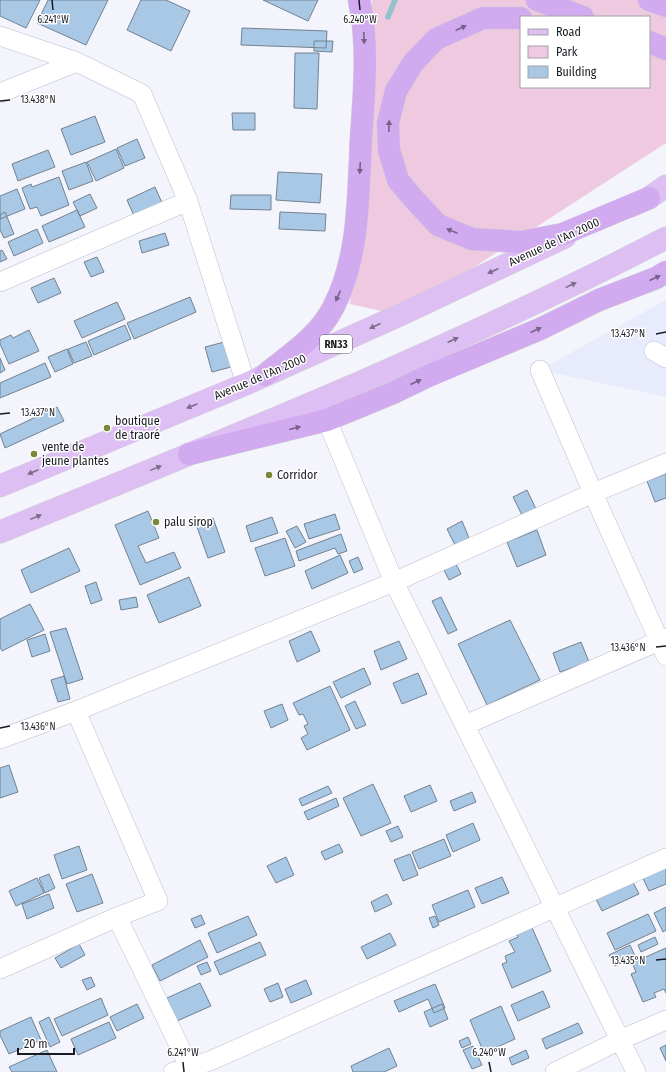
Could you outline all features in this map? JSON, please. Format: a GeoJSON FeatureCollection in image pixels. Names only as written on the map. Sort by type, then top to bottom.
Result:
{"type":"FeatureCollection","features":[{"type":"Feature","properties":{"kind":"highway"},"geometry":{"type":"LineString","coordinates":[[256,380],[317,332],[333,308],[346,279],[358,218],[365,71],[364,20],[359,0]]}},
{"type":"Feature","properties":{"kind":"highway"},"geometry":{"type":"LineString","coordinates":[[537,0],[580,16]]}},
{"type":"Feature","properties":{"kind":"highway"},"geometry":{"type":"LineString","coordinates":[[649,0],[666,6]]}},
{"type":"Feature","properties":{"kind":"highway"},"geometry":{"type":"LineString","coordinates":[[520,18],[483,18],[436,39],[413,63],[396,91],[388,123],[389,150],[398,180],[438,225],[472,239],[520,242],[564,234],[657,192]]}},
{"type":"Feature","properties":{"kind":"highway"},"geometry":{"type":"LineString","coordinates":[[650,42],[666,49]]}},
{"type":"Feature","properties":{"kind":"highway"},"geometry":{"type":"LineString","coordinates":[[190,454],[327,420],[395,392],[600,300],[656,278],[666,272]]}},
{"type":"Feature","properties":{"kind":"main road","name":"Avenue de l'An 2000"},"geometry":{"type":"LineString","coordinates":[[0,486],[256,380],[400,315],[657,192]]}},
{"type":"Feature","properties":{"kind":"main road"},"geometry":{"type":"LineString","coordinates":[[0,532],[309,404],[544,298],[666,238]]}},
{"type":"Feature","properties":{"kind":"street"},"geometry":{"type":"LineString","coordinates":[[0,36],[77,62],[142,94],[188,201],[256,380]]}},
{"type":"Feature","properties":{"kind":"street"},"geometry":{"type":"LineString","coordinates":[[0,93],[77,62]]}},
{"type":"Feature","properties":{"kind":"street"},"geometry":{"type":"LineString","coordinates":[[0,282],[188,201]]}},
{"type":"Feature","properties":{"kind":"street"},"geometry":{"type":"LineString","coordinates":[[465,725],[664,645],[593,493],[540,370]]}},
{"type":"Feature","properties":{"kind":"street"},"geometry":{"type":"LineString","coordinates":[[327,420],[394,582],[636,1072]]}},
{"type":"Feature","properties":{"kind":"street"},"geometry":{"type":"LineString","coordinates":[[0,739],[76,711],[394,582],[593,493],[666,463]]}},
{"type":"Feature","properties":{"kind":"street"},"geometry":{"type":"LineString","coordinates":[[0,969],[117,917],[158,901],[76,711]]}},
{"type":"Feature","properties":{"kind":"street"},"geometry":{"type":"LineString","coordinates":[[117,917],[181,1069],[212,1066],[666,858]]}},
{"type":"Feature","properties":{"kind":"street"},"geometry":{"type":"LineString","coordinates":[[555,1072],[620,1040],[666,1020]]}},
{"type":"Feature","properties":{"kind":"shaded area"},"geometry":{"type":"Polygon","coordinates":[[[666,300],[666,397],[540,370],[666,300]]]}},
{"type":"Feature","properties":{"kind":"green space"},"geometry":{"type":"Polygon","coordinates":[[[372,0],[666,0],[666,143],[400,315],[350,304],[372,0]]]}},
{"type":"Feature","properties":{"kind":"building"},"geometry":{"type":"Polygon","coordinates":[[[0,0],[40,0],[26,28],[0,16],[0,0]]]}},
{"type":"Feature","properties":{"kind":"building"},"geometry":{"type":"Polygon","coordinates":[[[48,0],[108,0],[86,45],[37,23],[48,0]]]}},
{"type":"Feature","properties":{"kind":"building"},"geometry":{"type":"Polygon","coordinates":[[[141,0],[166,0],[190,11],[171,51],[127,30],[141,0]]]}},
{"type":"Feature","properties":{"kind":"building"},"geometry":{"type":"Polygon","coordinates":[[[263,0],[318,0],[308,21],[263,0]]]}},
{"type":"Feature","properties":{"kind":"building"},"geometry":{"type":"Polygon","coordinates":[[[242,28],[327,31],[326,48],[241,45],[242,28]]]}},
{"type":"Feature","properties":{"kind":"building"},"geometry":{"type":"Polygon","coordinates":[[[314,41],[333,41],[332,52],[314,51],[314,41]]]}},
{"type":"Feature","properties":{"kind":"building"},"geometry":{"type":"Polygon","coordinates":[[[295,53],[319,53],[317,109],[294,108],[295,53]]]}},
{"type":"Feature","properties":{"kind":"building"},"geometry":{"type":"Polygon","coordinates":[[[232,113],[255,113],[255,130],[233,130],[232,113]]]}},
{"type":"Feature","properties":{"kind":"building"},"geometry":{"type":"Polygon","coordinates":[[[95,116],[105,142],[71,155],[61,129],[95,116]]]}},
{"type":"Feature","properties":{"kind":"building"},"geometry":{"type":"Polygon","coordinates":[[[137,139],[145,158],[125,166],[117,148],[137,139]]]}},
{"type":"Feature","properties":{"kind":"building"},"geometry":{"type":"Polygon","coordinates":[[[116,149],[124,168],[96,181],[87,162],[116,149]]]}},
{"type":"Feature","properties":{"kind":"building"},"geometry":{"type":"Polygon","coordinates":[[[48,150],[55,167],[18,181],[12,164],[48,150]]]}},
{"type":"Feature","properties":{"kind":"building"},"geometry":{"type":"Polygon","coordinates":[[[86,162],[93,181],[69,190],[62,171],[86,162]]]}},
{"type":"Feature","properties":{"kind":"building"},"geometry":{"type":"Polygon","coordinates":[[[278,172],[322,174],[320,203],[276,200],[278,172]]]}},
{"type":"Feature","properties":{"kind":"building"},"geometry":{"type":"Polygon","coordinates":[[[59,177],[69,205],[41,216],[37,207],[30,209],[22,188],[31,184],[32,187],[59,177]]]}},
{"type":"Feature","properties":{"kind":"building"},"geometry":{"type":"Polygon","coordinates":[[[155,187],[163,205],[135,218],[127,200],[155,187]]]}},
{"type":"Feature","properties":{"kind":"building"},"geometry":{"type":"Polygon","coordinates":[[[17,189],[25,209],[0,219],[0,196],[17,189]]]}},
{"type":"Feature","properties":{"kind":"building"},"geometry":{"type":"Polygon","coordinates":[[[90,194],[97,208],[80,216],[73,202],[90,194]]]}},
{"type":"Feature","properties":{"kind":"building"},"geometry":{"type":"Polygon","coordinates":[[[231,195],[271,195],[271,210],[230,209],[231,195]]]}},
{"type":"Feature","properties":{"kind":"building"},"geometry":{"type":"Polygon","coordinates":[[[77,210],[85,227],[49,242],[42,226],[77,210]]]}},
{"type":"Feature","properties":{"kind":"building"},"geometry":{"type":"Polygon","coordinates":[[[5,212],[14,234],[4,238],[0,230],[0,215],[5,212]]]}},
{"type":"Feature","properties":{"kind":"building"},"geometry":{"type":"Polygon","coordinates":[[[280,212],[326,214],[325,231],[279,229],[280,212]]]}},
{"type":"Feature","properties":{"kind":"building"},"geometry":{"type":"Polygon","coordinates":[[[37,229],[43,243],[14,256],[8,242],[37,229]]]}},
{"type":"Feature","properties":{"kind":"building"},"geometry":{"type":"Polygon","coordinates":[[[165,233],[169,245],[142,253],[139,241],[165,233]]]}},
{"type":"Feature","properties":{"kind":"building"},"geometry":{"type":"Polygon","coordinates":[[[2,250],[7,259],[0,262],[0,251],[2,250]]]}},
{"type":"Feature","properties":{"kind":"building"},"geometry":{"type":"Polygon","coordinates":[[[97,257],[104,272],[91,277],[84,262],[97,257]]]}},
{"type":"Feature","properties":{"kind":"building"},"geometry":{"type":"Polygon","coordinates":[[[54,278],[61,293],[38,303],[31,288],[54,278]]]}},
{"type":"Feature","properties":{"kind":"building"},"geometry":{"type":"Polygon","coordinates":[[[190,297],[196,312],[134,339],[127,323],[190,297]]]}},
{"type":"Feature","properties":{"kind":"building"},"geometry":{"type":"Polygon","coordinates":[[[117,302],[125,319],[82,338],[74,321],[117,302]]]}},
{"type":"Feature","properties":{"kind":"building"},"geometry":{"type":"Polygon","coordinates":[[[125,325],[131,339],[94,355],[88,341],[125,325]]]}},
{"type":"Feature","properties":{"kind":"building"},"geometry":{"type":"Polygon","coordinates":[[[29,330],[39,351],[9,364],[0,344],[0,340],[11,335],[13,338],[29,330]]]}},
{"type":"Feature","properties":{"kind":"building"},"geometry":{"type":"Polygon","coordinates":[[[228,341],[235,366],[212,372],[205,347],[228,341]]]}},
{"type":"Feature","properties":{"kind":"building"},"geometry":{"type":"Polygon","coordinates":[[[86,342],[92,356],[74,363],[68,349],[86,342]]]}},
{"type":"Feature","properties":{"kind":"building"},"geometry":{"type":"Polygon","coordinates":[[[67,349],[73,364],[55,372],[48,357],[67,349]]]}},
{"type":"Feature","properties":{"kind":"building"},"geometry":{"type":"Polygon","coordinates":[[[0,358],[5,370],[0,373],[0,358]]]}},
{"type":"Feature","properties":{"kind":"building"},"geometry":{"type":"Polygon","coordinates":[[[45,363],[51,377],[0,398],[0,383],[45,363]]]}},
{"type":"Feature","properties":{"kind":"building"},"geometry":{"type":"Polygon","coordinates":[[[57,407],[64,421],[5,448],[0,434],[57,407]]]}},
{"type":"Feature","properties":{"kind":"building"},"geometry":{"type":"Polygon","coordinates":[[[666,474],[666,498],[655,502],[647,481],[666,474]]]}},
{"type":"Feature","properties":{"kind":"building"},"geometry":{"type":"Polygon","coordinates":[[[527,490],[536,509],[522,515],[513,497],[527,490]]]}},
{"type":"Feature","properties":{"kind":"building"},"geometry":{"type":"Polygon","coordinates":[[[148,511],[159,538],[138,546],[146,563],[174,552],[181,568],[140,585],[115,525],[148,511]]]}},
{"type":"Feature","properties":{"kind":"building"},"geometry":{"type":"Polygon","coordinates":[[[335,514],[340,529],[309,539],[304,524],[335,514]]]}},
{"type":"Feature","properties":{"kind":"building"},"geometry":{"type":"Polygon","coordinates":[[[272,517],[278,533],[251,542],[246,526],[272,517]]]}},
{"type":"Feature","properties":{"kind":"building"},"geometry":{"type":"Polygon","coordinates":[[[213,518],[225,552],[208,558],[196,524],[213,518]]]}},
{"type":"Feature","properties":{"kind":"building"},"geometry":{"type":"Polygon","coordinates":[[[462,521],[469,538],[455,545],[447,529],[462,521]]]}},
{"type":"Feature","properties":{"kind":"building"},"geometry":{"type":"Polygon","coordinates":[[[297,526],[306,542],[295,548],[286,531],[297,526]]]}},
{"type":"Feature","properties":{"kind":"building"},"geometry":{"type":"Polygon","coordinates":[[[537,530],[546,555],[517,567],[507,542],[537,530]]]}},
{"type":"Feature","properties":{"kind":"building"},"geometry":{"type":"Polygon","coordinates":[[[341,534],[347,551],[338,554],[335,548],[299,561],[296,551],[341,534]]]}},
{"type":"Feature","properties":{"kind":"building"},"geometry":{"type":"Polygon","coordinates":[[[285,538],[295,566],[265,576],[255,548],[285,538]]]}},
{"type":"Feature","properties":{"kind":"building"},"geometry":{"type":"Polygon","coordinates":[[[69,548],[80,571],[31,593],[21,570],[69,548]]]}},
{"type":"Feature","properties":{"kind":"building"},"geometry":{"type":"Polygon","coordinates":[[[340,555],[348,573],[312,589],[305,571],[340,555]]]}},
{"type":"Feature","properties":{"kind":"building"},"geometry":{"type":"Polygon","coordinates":[[[358,557],[363,569],[354,573],[349,561],[358,557]]]}},
{"type":"Feature","properties":{"kind":"building"},"geometry":{"type":"Polygon","coordinates":[[[456,564],[461,574],[449,580],[444,570],[456,564]]]}},
{"type":"Feature","properties":{"kind":"building"},"geometry":{"type":"Polygon","coordinates":[[[189,577],[201,606],[159,623],[147,595],[189,577]]]}},
{"type":"Feature","properties":{"kind":"building"},"geometry":{"type":"Polygon","coordinates":[[[96,582],[102,600],[91,604],[85,586],[96,582]]]}},
{"type":"Feature","properties":{"kind":"building"},"geometry":{"type":"Polygon","coordinates":[[[136,597],[138,607],[121,610],[119,600],[136,597]]]}},
{"type":"Feature","properties":{"kind":"building"},"geometry":{"type":"Polygon","coordinates":[[[441,597],[457,630],[448,634],[432,601],[441,597]]]}},
{"type":"Feature","properties":{"kind":"building"},"geometry":{"type":"Polygon","coordinates":[[[30,604],[44,630],[2,651],[0,647],[0,619],[30,604]]]}},
{"type":"Feature","properties":{"kind":"building"},"geometry":{"type":"Polygon","coordinates":[[[510,620],[540,680],[487,705],[458,644],[510,620]]]}},
{"type":"Feature","properties":{"kind":"building"},"geometry":{"type":"Polygon","coordinates":[[[66,628],[83,679],[67,684],[50,632],[66,628]]]}},
{"type":"Feature","properties":{"kind":"building"},"geometry":{"type":"Polygon","coordinates":[[[311,631],[320,651],[297,662],[289,641],[311,631]]]}},
{"type":"Feature","properties":{"kind":"building"},"geometry":{"type":"Polygon","coordinates":[[[45,634],[50,651],[32,657],[27,640],[45,634]]]}},
{"type":"Feature","properties":{"kind":"building"},"geometry":{"type":"Polygon","coordinates":[[[399,641],[407,659],[381,670],[374,651],[399,641]]]}},
{"type":"Feature","properties":{"kind":"building"},"geometry":{"type":"Polygon","coordinates":[[[581,642],[589,662],[560,672],[553,653],[581,642]]]}},
{"type":"Feature","properties":{"kind":"building"},"geometry":{"type":"Polygon","coordinates":[[[364,668],[371,684],[341,698],[333,682],[364,668]]]}},
{"type":"Feature","properties":{"kind":"building"},"geometry":{"type":"Polygon","coordinates":[[[418,673],[427,694],[402,704],[393,683],[418,673]]]}},
{"type":"Feature","properties":{"kind":"building"},"geometry":{"type":"Polygon","coordinates":[[[64,676],[70,699],[58,702],[51,680],[64,676]]]}},
{"type":"Feature","properties":{"kind":"building"},"geometry":{"type":"Polygon","coordinates":[[[330,686],[350,730],[307,750],[301,738],[308,734],[304,726],[308,724],[303,714],[299,715],[293,703],[330,686]]]}},
{"type":"Feature","properties":{"kind":"building"},"geometry":{"type":"Polygon","coordinates":[[[355,701],[366,725],[356,729],[345,706],[355,701]]]}},
{"type":"Feature","properties":{"kind":"building"},"geometry":{"type":"Polygon","coordinates":[[[282,704],[288,720],[271,728],[264,711],[282,704]]]}},
{"type":"Feature","properties":{"kind":"building"},"geometry":{"type":"Polygon","coordinates":[[[9,765],[18,792],[0,798],[0,768],[9,765]]]}},
{"type":"Feature","properties":{"kind":"building"},"geometry":{"type":"Polygon","coordinates":[[[373,784],[391,823],[361,836],[343,798],[373,784]]]}},
{"type":"Feature","properties":{"kind":"building"},"geometry":{"type":"Polygon","coordinates":[[[430,785],[437,801],[411,812],[404,796],[430,785]]]}},
{"type":"Feature","properties":{"kind":"building"},"geometry":{"type":"Polygon","coordinates":[[[328,786],[332,793],[302,806],[299,799],[328,786]]]}},
{"type":"Feature","properties":{"kind":"building"},"geometry":{"type":"Polygon","coordinates":[[[472,792],[476,802],[454,811],[450,801],[472,792]]]}},
{"type":"Feature","properties":{"kind":"building"},"geometry":{"type":"Polygon","coordinates":[[[336,798],[339,806],[308,820],[304,812],[336,798]]]}},
{"type":"Feature","properties":{"kind":"building"},"geometry":{"type":"Polygon","coordinates":[[[473,823],[480,840],[453,852],[446,835],[473,823]]]}},
{"type":"Feature","properties":{"kind":"building"},"geometry":{"type":"Polygon","coordinates":[[[398,826],[403,837],[391,842],[386,831],[398,826]]]}},
{"type":"Feature","properties":{"kind":"building"},"geometry":{"type":"Polygon","coordinates":[[[444,839],[451,856],[419,869],[412,852],[444,839]]]}},
{"type":"Feature","properties":{"kind":"building"},"geometry":{"type":"Polygon","coordinates":[[[339,844],[343,852],[325,860],[321,852],[339,844]]]}},
{"type":"Feature","properties":{"kind":"building"},"geometry":{"type":"Polygon","coordinates":[[[79,846],[87,870],[62,879],[54,855],[79,846]]]}},
{"type":"Feature","properties":{"kind":"building"},"geometry":{"type":"Polygon","coordinates":[[[410,854],[418,875],[403,881],[394,860],[410,854]]]}},
{"type":"Feature","properties":{"kind":"building"},"geometry":{"type":"Polygon","coordinates":[[[286,857],[294,875],[276,883],[267,866],[286,857]]]}},
{"type":"Feature","properties":{"kind":"building"},"geometry":{"type":"Polygon","coordinates":[[[666,862],[666,884],[649,891],[641,874],[666,862]]]}},
{"type":"Feature","properties":{"kind":"building"},"geometry":{"type":"Polygon","coordinates":[[[49,874],[55,888],[45,893],[39,878],[49,874]]]}},
{"type":"Feature","properties":{"kind":"building"},"geometry":{"type":"Polygon","coordinates":[[[92,874],[103,903],[77,912],[66,884],[92,874]]]}},
{"type":"Feature","properties":{"kind":"building"},"geometry":{"type":"Polygon","coordinates":[[[502,877],[509,893],[482,904],[475,888],[502,877]]]}},
{"type":"Feature","properties":{"kind":"building"},"geometry":{"type":"Polygon","coordinates":[[[37,878],[44,893],[16,906],[9,891],[37,878]]]}},
{"type":"Feature","properties":{"kind":"building"},"geometry":{"type":"Polygon","coordinates":[[[631,878],[639,894],[602,911],[594,895],[631,878]]]}},
{"type":"Feature","properties":{"kind":"building"},"geometry":{"type":"Polygon","coordinates":[[[468,890],[475,907],[439,922],[432,905],[468,890]]]}},
{"type":"Feature","properties":{"kind":"building"},"geometry":{"type":"Polygon","coordinates":[[[49,894],[54,908],[27,919],[22,904],[49,894]]]}},
{"type":"Feature","properties":{"kind":"building"},"geometry":{"type":"Polygon","coordinates":[[[387,894],[392,904],[375,912],[371,902],[387,894]]]}},
{"type":"Feature","properties":{"kind":"building"},"geometry":{"type":"Polygon","coordinates":[[[666,907],[666,930],[663,932],[654,913],[666,907]]]}},
{"type":"Feature","properties":{"kind":"building"},"geometry":{"type":"Polygon","coordinates":[[[648,914],[656,931],[615,950],[607,933],[648,914]]]}},
{"type":"Feature","properties":{"kind":"building"},"geometry":{"type":"Polygon","coordinates":[[[201,915],[205,924],[195,928],[191,919],[201,915]]]}},
{"type":"Feature","properties":{"kind":"building"},"geometry":{"type":"Polygon","coordinates":[[[248,916],[257,935],[217,953],[208,933],[248,916]]]}},
{"type":"Feature","properties":{"kind":"building"},"geometry":{"type":"Polygon","coordinates":[[[435,916],[439,925],[433,928],[429,918],[435,916]]]}},
{"type":"Feature","properties":{"kind":"building"},"geometry":{"type":"Polygon","coordinates":[[[530,923],[551,971],[512,988],[502,964],[507,962],[505,956],[515,952],[509,941],[518,937],[515,929],[530,923]]]}},
{"type":"Feature","properties":{"kind":"building"},"geometry":{"type":"Polygon","coordinates":[[[390,933],[396,945],[367,959],[361,947],[390,933]]]}},
{"type":"Feature","properties":{"kind":"building"},"geometry":{"type":"Polygon","coordinates":[[[655,937],[658,944],[641,952],[638,945],[655,937]]]}},
{"type":"Feature","properties":{"kind":"building"},"geometry":{"type":"Polygon","coordinates":[[[200,940],[208,957],[160,981],[152,965],[200,940]]]}},
{"type":"Feature","properties":{"kind":"building"},"geometry":{"type":"Polygon","coordinates":[[[260,942],[266,955],[220,975],[214,962],[260,942]]]}},
{"type":"Feature","properties":{"kind":"building"},"geometry":{"type":"Polygon","coordinates":[[[79,944],[85,955],[61,968],[55,958],[79,944]]]}},
{"type":"Feature","properties":{"kind":"building"},"geometry":{"type":"Polygon","coordinates":[[[630,945],[635,956],[615,966],[609,955],[630,945]]]}},
{"type":"Feature","properties":{"kind":"building"},"geometry":{"type":"Polygon","coordinates":[[[666,948],[666,993],[664,989],[654,993],[656,997],[643,1002],[631,974],[636,972],[632,963],[666,948]]]}},
{"type":"Feature","properties":{"kind":"building"},"geometry":{"type":"Polygon","coordinates":[[[207,962],[211,971],[201,975],[197,966],[207,962]]]}},
{"type":"Feature","properties":{"kind":"building"},"geometry":{"type":"Polygon","coordinates":[[[91,977],[95,986],[87,990],[82,980],[91,977]]]}},
{"type":"Feature","properties":{"kind":"building"},"geometry":{"type":"Polygon","coordinates":[[[306,980],[312,994],[291,1003],[285,989],[306,980]]]}},
{"type":"Feature","properties":{"kind":"building"},"geometry":{"type":"Polygon","coordinates":[[[200,983],[211,1006],[177,1021],[167,998],[200,983]]]}},
{"type":"Feature","properties":{"kind":"building"},"geometry":{"type":"Polygon","coordinates":[[[278,983],[283,997],[270,1002],[264,989],[278,983]]]}},
{"type":"Feature","properties":{"kind":"building"},"geometry":{"type":"Polygon","coordinates":[[[435,984],[445,1008],[434,1013],[428,999],[399,1012],[394,1001],[435,984]]]}},
{"type":"Feature","properties":{"kind":"building"},"geometry":{"type":"Polygon","coordinates":[[[543,991],[550,1007],[518,1021],[511,1005],[543,991]]]}},
{"type":"Feature","properties":{"kind":"building"},"geometry":{"type":"Polygon","coordinates":[[[101,998],[108,1015],[62,1036],[54,1019],[101,998]]]}},
{"type":"Feature","properties":{"kind":"building"},"geometry":{"type":"Polygon","coordinates":[[[137,1004],[144,1018],[117,1031],[110,1017],[137,1004]]]}},
{"type":"Feature","properties":{"kind":"building"},"geometry":{"type":"Polygon","coordinates":[[[442,1004],[448,1019],[430,1027],[424,1012],[442,1004]]]}},
{"type":"Feature","properties":{"kind":"building"},"geometry":{"type":"Polygon","coordinates":[[[501,1006],[515,1039],[484,1053],[470,1020],[501,1006]]]}},
{"type":"Feature","properties":{"kind":"building"},"geometry":{"type":"Polygon","coordinates":[[[31,1017],[41,1040],[9,1054],[0,1035],[0,1031],[31,1017]]]}},
{"type":"Feature","properties":{"kind":"building"},"geometry":{"type":"Polygon","coordinates":[[[49,1017],[60,1042],[50,1047],[39,1022],[49,1017]]]}},
{"type":"Feature","properties":{"kind":"building"},"geometry":{"type":"Polygon","coordinates":[[[109,1022],[116,1038],[78,1055],[71,1039],[109,1022]]]}},
{"type":"Feature","properties":{"kind":"building"},"geometry":{"type":"Polygon","coordinates":[[[578,1023],[583,1033],[546,1049],[542,1039],[578,1023]]]}},
{"type":"Feature","properties":{"kind":"building"},"geometry":{"type":"Polygon","coordinates":[[[468,1037],[471,1044],[462,1048],[459,1041],[468,1037]]]}},
{"type":"Feature","properties":{"kind":"building"},"geometry":{"type":"Polygon","coordinates":[[[666,1045],[666,1061],[660,1048],[666,1045]]]}},
{"type":"Feature","properties":{"kind":"building"},"geometry":{"type":"Polygon","coordinates":[[[473,1046],[482,1065],[472,1069],[463,1050],[473,1046]]]}},
{"type":"Feature","properties":{"kind":"building"},"geometry":{"type":"Polygon","coordinates":[[[389,1048],[397,1066],[384,1072],[353,1072],[351,1066],[389,1048]]]}},
{"type":"Feature","properties":{"kind":"building"},"geometry":{"type":"Polygon","coordinates":[[[47,1050],[57,1072],[12,1072],[9,1067],[47,1050]]]}},
{"type":"Feature","properties":{"kind":"building"},"geometry":{"type":"Polygon","coordinates":[[[526,1050],[529,1058],[512,1065],[509,1058],[526,1050]]]}},
{"type":"Feature","properties":{"kind":"waterway"},"geometry":{"type":"LineString","coordinates":[[388,17],[395,0]]}},
{"type":"Feature","properties":{"kind":"place","name":"boutique de traoré"},"geometry":{"type":"Point","coordinates":[107,428]}},
{"type":"Feature","properties":{"kind":"place","name":"vente de jeune plantes"},"geometry":{"type":"Point","coordinates":[34,454]}},
{"type":"Feature","properties":{"kind":"place","name":"Corridor"},"geometry":{"type":"Point","coordinates":[269,475]}},
{"type":"Feature","properties":{"kind":"place","name":"palu sirop"},"geometry":{"type":"Point","coordinates":[156,522]}}]}
